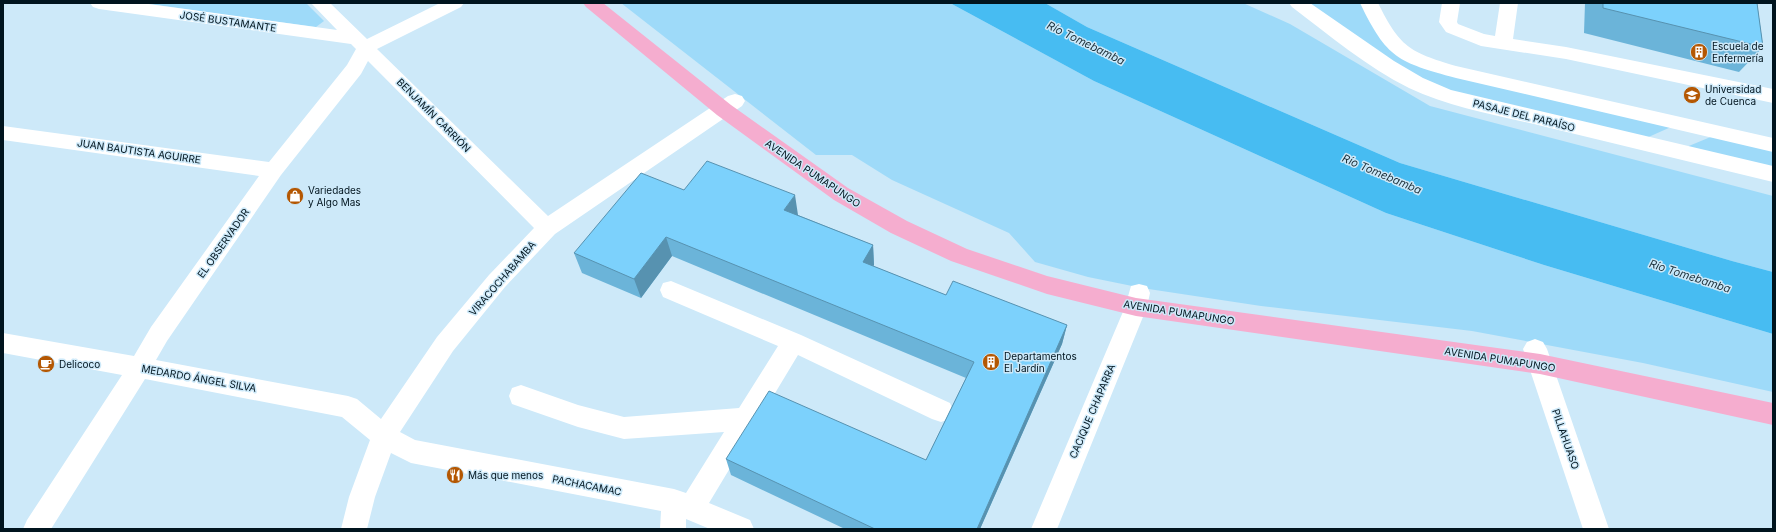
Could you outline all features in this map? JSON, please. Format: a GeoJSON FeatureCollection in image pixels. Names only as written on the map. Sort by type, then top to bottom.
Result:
{"type":"FeatureCollection","features":[{"type":"Feature","properties":{"kind":"main road","name":"AVENIDA PUMAPUNGO"},"geometry":{"type":"LineString","coordinates":[[592,3],[730,106],[841,194],[899,227],[959,255],[1047,285],[1138,300],[1538,357],[1773,414]]}},
{"type":"Feature","properties":{"kind":"street","name":"JOSÉ BUSTAMANTE"},"geometry":{"type":"LineString","coordinates":[[99,3],[362,43]]}},
{"type":"Feature","properties":{"kind":"street","name":"BENJAMÍN CARRIÓN"},"geometry":{"type":"LineString","coordinates":[[320,3],[547,228]]}},
{"type":"Feature","properties":{"kind":"street"},"geometry":{"type":"LineString","coordinates":[[362,43],[454,3]]}},
{"type":"Feature","properties":{"kind":"street","name":"PASAJE DEL PARAÍSO"},"geometry":{"type":"LineString","coordinates":[[1298,3],[1338,33],[1416,83],[1446,95],[1663,149],[1773,174]]}},
{"type":"Feature","properties":{"kind":"street"},"geometry":{"type":"LineString","coordinates":[[1369,3],[1389,40],[1399,49],[1418,61],[1456,72],[1773,145]]}},
{"type":"Feature","properties":{"kind":"street"},"geometry":{"type":"LineString","coordinates":[[1451,3],[1448,22],[1452,28],[1481,40],[1566,53],[1773,96]]}},
{"type":"Feature","properties":{"kind":"street"},"geometry":{"type":"LineString","coordinates":[[1503,44],[1509,3]]}},
{"type":"Feature","properties":{"kind":"street","name":"EL OBSERVADOR"},"geometry":{"type":"LineString","coordinates":[[36,529],[140,367],[159,334],[274,170],[354,69],[362,43]]}},
{"type":"Feature","properties":{"kind":"street","name":"VIRACOCHABAMBA"},"geometry":{"type":"LineString","coordinates":[[354,529],[362,497],[384,436],[414,388],[445,344],[497,281],[547,228],[730,106]]}},
{"type":"Feature","properties":{"kind":"street"},"geometry":{"type":"LineString","coordinates":[[1663,149],[1706,130]]}},
{"type":"Feature","properties":{"kind":"street","name":"JUAN BAUTISTA AGUIRRE"},"geometry":{"type":"LineString","coordinates":[[3,133],[274,170]]}},
{"type":"Feature","properties":{"kind":"street"},"geometry":{"type":"LineString","coordinates":[[671,290],[793,342],[941,411]]}},
{"type":"Feature","properties":{"kind":"street","name":"CACIQUE CHAPARRA"},"geometry":{"type":"LineString","coordinates":[[1044,529],[1138,300]]}},
{"type":"Feature","properties":{"kind":"street"},"geometry":{"type":"LineString","coordinates":[[673,529],[683,505],[745,419],[793,342]]}},
{"type":"Feature","properties":{"kind":"street","name":"MEDARDO ÁNGEL SILVA"},"geometry":{"type":"LineString","coordinates":[[3,343],[140,367],[348,407],[384,436]]}},
{"type":"Feature","properties":{"kind":"street","name":"PILLAHUASO"},"geometry":{"type":"LineString","coordinates":[[1538,357],[1596,529]]}},
{"type":"Feature","properties":{"kind":"street"},"geometry":{"type":"LineString","coordinates":[[521,396],[578,416],[624,428],[745,419]]}},
{"type":"Feature","properties":{"kind":"street","name":"PACHACAMAC"},"geometry":{"type":"LineString","coordinates":[[384,436],[411,451],[683,505],[741,529]]}},
{"type":"Feature","properties":{"kind":"shaded area"},"geometry":{"type":"Polygon","coordinates":[[[143,3],[306,3],[324,21],[316,27],[143,3]]]}},
{"type":"Feature","properties":{"kind":"shaded area"},"geometry":{"type":"Polygon","coordinates":[[[621,3],[950,3],[1094,81],[1386,213],[1544,265],[1773,334],[1773,392],[1643,363],[1472,331],[1261,306],[1142,288],[1088,277],[1035,262],[1009,233],[892,180],[852,155],[816,155],[621,3]]]}},
{"type":"Feature","properties":{"kind":"shaded area"},"geometry":{"type":"Polygon","coordinates":[[[1045,3],[1243,3],[1290,24],[1430,106],[1773,196],[1773,272],[1400,163],[1087,27],[1045,3]]]}},
{"type":"Feature","properties":{"kind":"shaded area"},"geometry":{"type":"Polygon","coordinates":[[[1306,3],[1363,3],[1395,52],[1671,127],[1644,139],[1449,91],[1418,80],[1306,3]]]}},
{"type":"Feature","properties":{"kind":"shaded area"},"geometry":{"type":"Polygon","coordinates":[[[1713,136],[1773,150],[1773,169],[1684,148],[1713,136]]]}},
{"type":"Feature","properties":{"kind":"water","name":"Río Tomebamba"},"geometry":{"type":"Polygon","coordinates":[[[950,3],[1045,3],[1087,27],[1400,163],[1773,272],[1773,334],[1544,265],[1386,213],[1094,81],[950,3]]]}},
{"type":"Feature","properties":{"kind":"building"},"geometry":{"type":"Polygon","coordinates":[[[1603,3],[1757,3],[1763,47],[1603,8],[1603,3]]]}},
{"type":"Feature","properties":{"kind":"building","name":"Departamentos El Jardín"},"geometry":{"type":"Polygon","coordinates":[[[707,161],[795,195],[784,210],[873,245],[863,262],[946,295],[953,281],[1067,325],[977,529],[875,529],[726,459],[769,391],[926,460],[974,362],[666,237],[634,279],[574,253],[641,173],[684,190],[707,161]]]}},
{"type":"Feature","properties":{"kind":"place","name":"Escuela de Enfermería"},"geometry":{"type":"Point","coordinates":[1699,52]}},
{"type":"Feature","properties":{"kind":"place","name":"Universidad de Cuenca"},"geometry":{"type":"Point","coordinates":[1692,95]}},
{"type":"Feature","properties":{"kind":"place","name":"Variedades y Algo Mas"},"geometry":{"type":"Point","coordinates":[295,196]}},
{"type":"Feature","properties":{"kind":"place","name":"Departamentos El Jardín"},"geometry":{"type":"Point","coordinates":[991,362]}},
{"type":"Feature","properties":{"kind":"place","name":"Delicoco"},"geometry":{"type":"Point","coordinates":[46,364]}},
{"type":"Feature","properties":{"kind":"place","name":"Más que menos"},"geometry":{"type":"Point","coordinates":[455,475]}}]}
